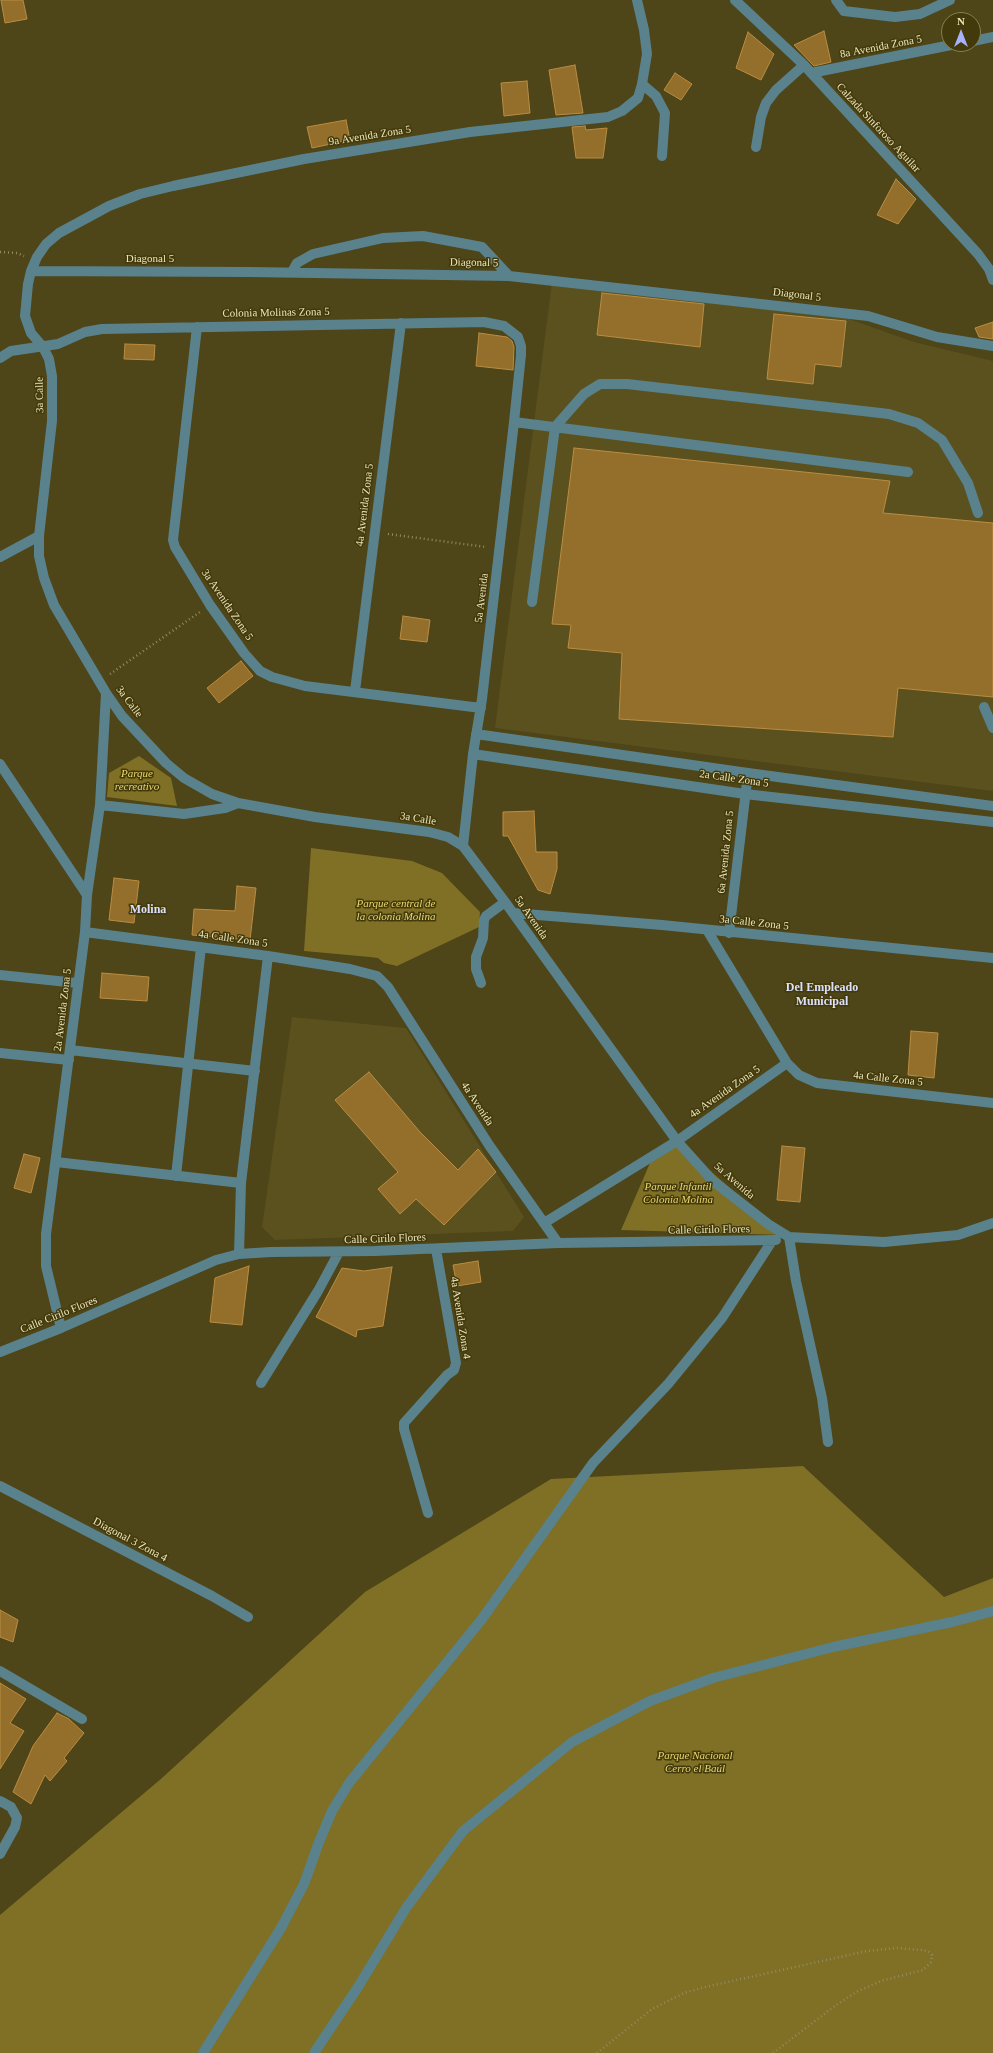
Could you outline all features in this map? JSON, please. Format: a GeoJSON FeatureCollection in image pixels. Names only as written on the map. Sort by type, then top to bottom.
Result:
{"type":"FeatureCollection","features":[{"type":"Feature","properties":{"kind":"street","name":"9a Avenida Zona 5"},"geometry":{"type":"LineString","coordinates":[[31,271],[37,257],[46,244],[59,233],[109,206],[140,194],[304,159],[440,137],[608,117],[622,111],[638,98],[647,54],[644,30],[637,0]]}},
{"type":"Feature","properties":{"kind":"street","name":"Calzada Sinforoso Aguilar"},"geometry":{"type":"LineString","coordinates":[[735,0],[807,69],[978,254],[989,268],[993,280]]}},
{"type":"Feature","properties":{"kind":"street"},"geometry":{"type":"LineString","coordinates":[[836,0],[844,11],[895,18],[920,14],[950,0]]}},
{"type":"Feature","properties":{"kind":"street"},"geometry":{"type":"LineString","coordinates":[[981,39],[993,37]]}},
{"type":"Feature","properties":{"kind":"street","name":"8a Avenida Zona 5"},"geometry":{"type":"LineString","coordinates":[[807,69],[941,47]]}},
{"type":"Feature","properties":{"kind":"street"},"geometry":{"type":"LineString","coordinates":[[756,147],[761,117],[766,103],[776,90],[807,69]]}},
{"type":"Feature","properties":{"kind":"street"},"geometry":{"type":"LineString","coordinates":[[642,84],[656,96],[665,113],[662,156]]}},
{"type":"Feature","properties":{"kind":"street"},"geometry":{"type":"LineString","coordinates":[[292,272],[297,263],[314,254],[383,238],[424,236],[482,247],[509,276]]}},
{"type":"Feature","properties":{"kind":"street"},"geometry":{"type":"LineString","coordinates":[[31,271],[28,284],[25,316],[31,333],[43,347]]}},
{"type":"Feature","properties":{"kind":"street","name":"Diagonal 5"},"geometry":{"type":"LineString","coordinates":[[31,271],[292,272],[509,276],[868,316],[937,337],[993,346]]}},
{"type":"Feature","properties":{"kind":"street","name":"Colonia Molinas Zona 5"},"geometry":{"type":"LineString","coordinates":[[0,358],[11,352],[25,348],[58,344],[85,332],[102,329],[484,322],[500,325],[511,331]]}},
{"type":"Feature","properties":{"kind":"street","name":"4a Avenida Zona 5"},"geometry":{"type":"LineString","coordinates":[[355,691],[401,323]]}},
{"type":"Feature","properties":{"kind":"street","name":"3a Avenida Zona 5"},"geometry":{"type":"LineString","coordinates":[[197,327],[173,540],[175,547],[210,605],[244,653],[260,672],[272,677],[305,686],[355,691],[481,708]]}},
{"type":"Feature","properties":{"kind":"street","name":"5a Avenida"},"geometry":{"type":"LineString","coordinates":[[511,331],[518,338],[521,346],[514,422],[481,708],[473,754],[463,846],[677,1141],[713,1181],[768,1224],[789,1237],[884,1242],[958,1235],[993,1223]]}},
{"type":"Feature","properties":{"kind":"street","name":"3a Calle"},"geometry":{"type":"LineString","coordinates":[[43,347],[49,359],[53,394],[52,421],[38,536],[39,556],[44,578],[54,605],[106,693],[122,716],[166,763],[184,778],[212,794],[238,803],[315,817],[429,832],[448,837],[463,846]]}},
{"type":"Feature","properties":{"kind":"street"},"geometry":{"type":"LineString","coordinates":[[532,602],[556,427],[584,394],[600,384],[627,384],[889,414],[918,423],[942,440],[968,483],[978,513]]}},
{"type":"Feature","properties":{"kind":"street"},"geometry":{"type":"LineString","coordinates":[[514,422],[908,472]]}},
{"type":"Feature","properties":{"kind":"street"},"geometry":{"type":"LineString","coordinates":[[0,557],[38,536]]}},
{"type":"Feature","properties":{"kind":"street","name":"2a Avenida Zona 5"},"geometry":{"type":"LineString","coordinates":[[61,1328],[54,1304],[45,1252],[51,1188],[56,1162],[77,983],[85,932],[87,895],[100,805],[106,693]]}},
{"type":"Feature","properties":{"kind":"street"},"geometry":{"type":"LineString","coordinates":[[984,707],[993,728]]}},
{"type":"Feature","properties":{"kind":"street","name":"2a Calle Zona 5"},"geometry":{"type":"LineString","coordinates":[[476,734],[993,806]]}},
{"type":"Feature","properties":{"kind":"street","name":"2a Calle Zona 5"},"geometry":{"type":"LineString","coordinates":[[473,754],[745,794],[993,822]]}},
{"type":"Feature","properties":{"kind":"street"},"geometry":{"type":"LineString","coordinates":[[0,764],[87,895]]}},
{"type":"Feature","properties":{"kind":"street","name":"6a Avenida Zona 5"},"geometry":{"type":"LineString","coordinates":[[729,933],[748,773]]}},
{"type":"Feature","properties":{"kind":"street"},"geometry":{"type":"LineString","coordinates":[[100,805],[184,814],[225,808],[238,803]]}},
{"type":"Feature","properties":{"kind":"street"},"geometry":{"type":"LineString","coordinates":[[480,983],[476,969],[476,957],[484,938],[484,920],[486,916],[505,902]]}},
{"type":"Feature","properties":{"kind":"street","name":"3a Calle Zona 5"},"geometry":{"type":"LineString","coordinates":[[513,913],[553,915],[993,958]]}},
{"type":"Feature","properties":{"kind":"street"},"geometry":{"type":"LineString","coordinates":[[707,930],[787,1063]]}},
{"type":"Feature","properties":{"kind":"street","name":"4a Calle Zona 5"},"geometry":{"type":"LineString","coordinates":[[85,932],[201,946],[268,956],[350,969],[377,976]]}},
{"type":"Feature","properties":{"kind":"street"},"geometry":{"type":"LineString","coordinates":[[176,1176],[201,946]]}},
{"type":"Feature","properties":{"kind":"street"},"geometry":{"type":"LineString","coordinates":[[239,1254],[242,1183],[268,956]]}},
{"type":"Feature","properties":{"kind":"street"},"geometry":{"type":"LineString","coordinates":[[0,975],[77,983]]}},
{"type":"Feature","properties":{"kind":"street","name":"4a Avenida"},"geometry":{"type":"LineString","coordinates":[[377,976],[388,987],[489,1144],[558,1243]]}},
{"type":"Feature","properties":{"kind":"street"},"geometry":{"type":"LineString","coordinates":[[0,1053],[69,1055],[189,1064],[255,1071]]}},
{"type":"Feature","properties":{"kind":"street","name":"4a Avenida Zona 5"},"geometry":{"type":"LineString","coordinates":[[544,1223],[677,1141],[787,1063]]}},
{"type":"Feature","properties":{"kind":"street","name":"4a Calle Zona 5"},"geometry":{"type":"LineString","coordinates":[[787,1063],[799,1075],[817,1083],[993,1103]]}},
{"type":"Feature","properties":{"kind":"street"},"geometry":{"type":"LineString","coordinates":[[56,1162],[242,1183]]}},
{"type":"Feature","properties":{"kind":"street"},"geometry":{"type":"LineString","coordinates":[[789,1237],[796,1281],[822,1398],[828,1442]]}},
{"type":"Feature","properties":{"kind":"street","name":"Calle Cirilo Flores"},"geometry":{"type":"LineString","coordinates":[[0,1352],[61,1328],[216,1260],[239,1254],[436,1249],[558,1243],[772,1241],[789,1237]]}},
{"type":"Feature","properties":{"kind":"street"},"geometry":{"type":"LineString","coordinates":[[203,2053],[287,1915],[304,1884],[332,1811],[349,1783],[482,1619],[593,1463],[668,1384],[722,1318],[772,1241]]}},
{"type":"Feature","properties":{"kind":"street","name":"4a Avenida Zona 4"},"geometry":{"type":"LineString","coordinates":[[428,1513],[404,1429],[404,1423],[454,1370],[456,1363],[436,1249]]}},
{"type":"Feature","properties":{"kind":"street"},"geometry":{"type":"LineString","coordinates":[[261,1383],[318,1291],[339,1252]]}},
{"type":"Feature","properties":{"kind":"street","name":"Diagonal 3 Zona 4"},"geometry":{"type":"LineString","coordinates":[[0,1486],[212,1596],[248,1617]]}},
{"type":"Feature","properties":{"kind":"street"},"geometry":{"type":"LineString","coordinates":[[314,2053],[358,1987],[406,1908],[463,1831],[572,1742],[650,1701],[713,1678],[833,1647],[952,1622],[993,1611]]}},
{"type":"Feature","properties":{"kind":"street"},"geometry":{"type":"LineString","coordinates":[[0,1670],[82,1719]]}},
{"type":"Feature","properties":{"kind":"street"},"geometry":{"type":"LineString","coordinates":[[0,1801],[11,1808],[17,1818],[16,1827],[0,1854]]}},
{"type":"Feature","properties":{"kind":"path"},"geometry":{"type":"LineString","coordinates":[[0,252],[17,253],[24,256],[31,271]]}},
{"type":"Feature","properties":{"kind":"path"},"geometry":{"type":"LineString","coordinates":[[374,532],[500,548]]}},
{"type":"Feature","properties":{"kind":"path"},"geometry":{"type":"LineString","coordinates":[[100,681],[210,605]]}},
{"type":"Feature","properties":{"kind":"path"},"geometry":{"type":"LineString","coordinates":[[597,2053],[652,2009],[684,1993],[701,1988],[867,1951],[897,1948],[928,1951],[932,1956],[931,1962],[923,1970],[882,1981],[858,1991],[836,2005],[773,2053]]}},
{"type":"Feature","properties":{"kind":"shaded area"},"geometry":{"type":"Polygon","coordinates":[[[552,282],[849,319],[914,342],[993,361],[993,791],[495,728],[552,282]]]}},
{"type":"Feature","properties":{"kind":"shaded area"},"geometry":{"type":"Polygon","coordinates":[[[292,1017],[406,1028],[524,1217],[513,1231],[275,1240],[262,1227],[292,1017]]]}},
{"type":"Feature","properties":{"kind":"green space","name":"Parque recreativo"},"geometry":{"type":"Polygon","coordinates":[[[139,756],[171,778],[177,806],[107,797],[109,773],[139,756]]]}},
{"type":"Feature","properties":{"kind":"green space","name":"Parque central de la colonia Molina"},"geometry":{"type":"Polygon","coordinates":[[[311,848],[412,861],[442,873],[480,912],[479,927],[397,966],[384,963],[378,958],[304,951],[311,848]]]}},
{"type":"Feature","properties":{"kind":"green space","name":"Parque Infantil Colonia Molina"},"geometry":{"type":"Polygon","coordinates":[[[680,1144],[783,1235],[621,1230],[650,1163],[680,1144]]]}},
{"type":"Feature","properties":{"kind":"green space","name":"Parque Nacional Cerro el Baúl"},"geometry":{"type":"Polygon","coordinates":[[[803,1466],[944,1597],[993,1578],[993,2053],[0,2053],[0,1915],[162,1778],[365,1592],[551,1479],[803,1466]]]}},
{"type":"Feature","properties":{"kind":"building"},"geometry":{"type":"Polygon","coordinates":[[[1,0],[23,0],[27,19],[5,23],[1,0]]]}},
{"type":"Feature","properties":{"kind":"building"},"geometry":{"type":"Polygon","coordinates":[[[824,31],[831,62],[814,66],[794,45],[824,31]]]}},
{"type":"Feature","properties":{"kind":"building"},"geometry":{"type":"Polygon","coordinates":[[[748,32],[774,54],[761,80],[736,68],[748,32]]]}},
{"type":"Feature","properties":{"kind":"building"},"geometry":{"type":"Polygon","coordinates":[[[575,65],[583,113],[556,115],[549,70],[575,65]]]}},
{"type":"Feature","properties":{"kind":"building"},"geometry":{"type":"Polygon","coordinates":[[[675,73],[692,84],[681,100],[664,90],[675,73]]]}},
{"type":"Feature","properties":{"kind":"building"},"geometry":{"type":"Polygon","coordinates":[[[527,81],[530,113],[504,116],[501,83],[527,81]]]}},
{"type":"Feature","properties":{"kind":"building"},"geometry":{"type":"Polygon","coordinates":[[[346,120],[350,140],[312,148],[307,127],[346,120]]]}},
{"type":"Feature","properties":{"kind":"building"},"geometry":{"type":"Polygon","coordinates":[[[585,126],[586,130],[607,128],[603,158],[576,158],[572,127],[585,126]]]}},
{"type":"Feature","properties":{"kind":"building"},"geometry":{"type":"Polygon","coordinates":[[[896,179],[916,199],[898,224],[877,215],[896,179]]]}},
{"type":"Feature","properties":{"kind":"building"},"geometry":{"type":"Polygon","coordinates":[[[602,293],[704,304],[700,347],[597,335],[602,293]]]}},
{"type":"Feature","properties":{"kind":"building"},"geometry":{"type":"Polygon","coordinates":[[[774,314],[846,321],[841,367],[815,364],[813,384],[767,379],[774,314]]]}},
{"type":"Feature","properties":{"kind":"building"},"geometry":{"type":"Polygon","coordinates":[[[993,322],[993,339],[979,337],[975,328],[993,322]]]}},
{"type":"Feature","properties":{"kind":"building"},"geometry":{"type":"Polygon","coordinates":[[[479,333],[507,337],[512,341],[514,347],[513,370],[476,366],[479,333]]]}},
{"type":"Feature","properties":{"kind":"building"},"geometry":{"type":"Polygon","coordinates":[[[125,344],[155,345],[154,360],[124,359],[125,344]]]}},
{"type":"Feature","properties":{"kind":"building"},"geometry":{"type":"Polygon","coordinates":[[[574,448],[890,481],[883,513],[993,523],[993,697],[898,688],[893,737],[619,719],[622,653],[568,648],[571,625],[552,624],[574,448]]]}},
{"type":"Feature","properties":{"kind":"building"},"geometry":{"type":"Polygon","coordinates":[[[403,616],[430,620],[427,642],[400,639],[403,616]]]}},
{"type":"Feature","properties":{"kind":"building"},"geometry":{"type":"Polygon","coordinates":[[[241,661],[253,676],[219,703],[207,688],[241,661]]]}},
{"type":"Feature","properties":{"kind":"building"},"geometry":{"type":"Polygon","coordinates":[[[534,811],[536,852],[557,852],[557,869],[550,894],[538,890],[508,836],[503,836],[503,812],[534,811]]]}},
{"type":"Feature","properties":{"kind":"building"},"geometry":{"type":"Polygon","coordinates":[[[114,878],[139,881],[134,923],[109,920],[114,878]]]}},
{"type":"Feature","properties":{"kind":"building"},"geometry":{"type":"Polygon","coordinates":[[[237,886],[256,888],[250,940],[192,935],[194,909],[235,911],[237,886]]]}},
{"type":"Feature","properties":{"kind":"building"},"geometry":{"type":"Polygon","coordinates":[[[102,973],[149,977],[147,1001],[100,998],[102,973]]]}},
{"type":"Feature","properties":{"kind":"building"},"geometry":{"type":"Polygon","coordinates":[[[911,1031],[938,1033],[934,1078],[908,1075],[911,1031]]]}},
{"type":"Feature","properties":{"kind":"building"},"geometry":{"type":"Polygon","coordinates":[[[369,1072],[420,1132],[458,1170],[478,1149],[496,1172],[444,1225],[416,1199],[400,1214],[378,1189],[398,1172],[335,1100],[369,1072]]]}},
{"type":"Feature","properties":{"kind":"building"},"geometry":{"type":"Polygon","coordinates":[[[782,1146],[805,1148],[800,1202],[777,1200],[782,1146]]]}},
{"type":"Feature","properties":{"kind":"building"},"geometry":{"type":"Polygon","coordinates":[[[24,1154],[40,1158],[31,1193],[14,1188],[24,1154]]]}},
{"type":"Feature","properties":{"kind":"building"},"geometry":{"type":"Polygon","coordinates":[[[478,1261],[481,1282],[457,1286],[453,1265],[478,1261]]]}},
{"type":"Feature","properties":{"kind":"building"},"geometry":{"type":"Polygon","coordinates":[[[249,1266],[242,1325],[210,1322],[215,1278],[249,1266]]]}},
{"type":"Feature","properties":{"kind":"building"},"geometry":{"type":"Polygon","coordinates":[[[392,1267],[383,1326],[357,1330],[356,1337],[316,1317],[342,1268],[364,1271],[392,1267]]]}},
{"type":"Feature","properties":{"kind":"building"},"geometry":{"type":"Polygon","coordinates":[[[0,1610],[18,1620],[13,1642],[0,1637],[0,1610]]]}},
{"type":"Feature","properties":{"kind":"building"},"geometry":{"type":"Polygon","coordinates":[[[0,1683],[26,1699],[10,1723],[24,1731],[0,1769],[0,1683]]]}},
{"type":"Feature","properties":{"kind":"building"},"geometry":{"type":"Polygon","coordinates":[[[57,1713],[69,1719],[84,1733],[64,1758],[67,1761],[50,1781],[45,1775],[31,1804],[13,1792],[33,1746],[57,1713]]]}},
{"type":"Feature","properties":{"kind":"district","name":"Molina"},"geometry":{"type":"Point","coordinates":[148,910]}},
{"type":"Feature","properties":{"kind":"district","name":"Del Empleado Municipal"},"geometry":{"type":"Point","coordinates":[822,995]}}]}
